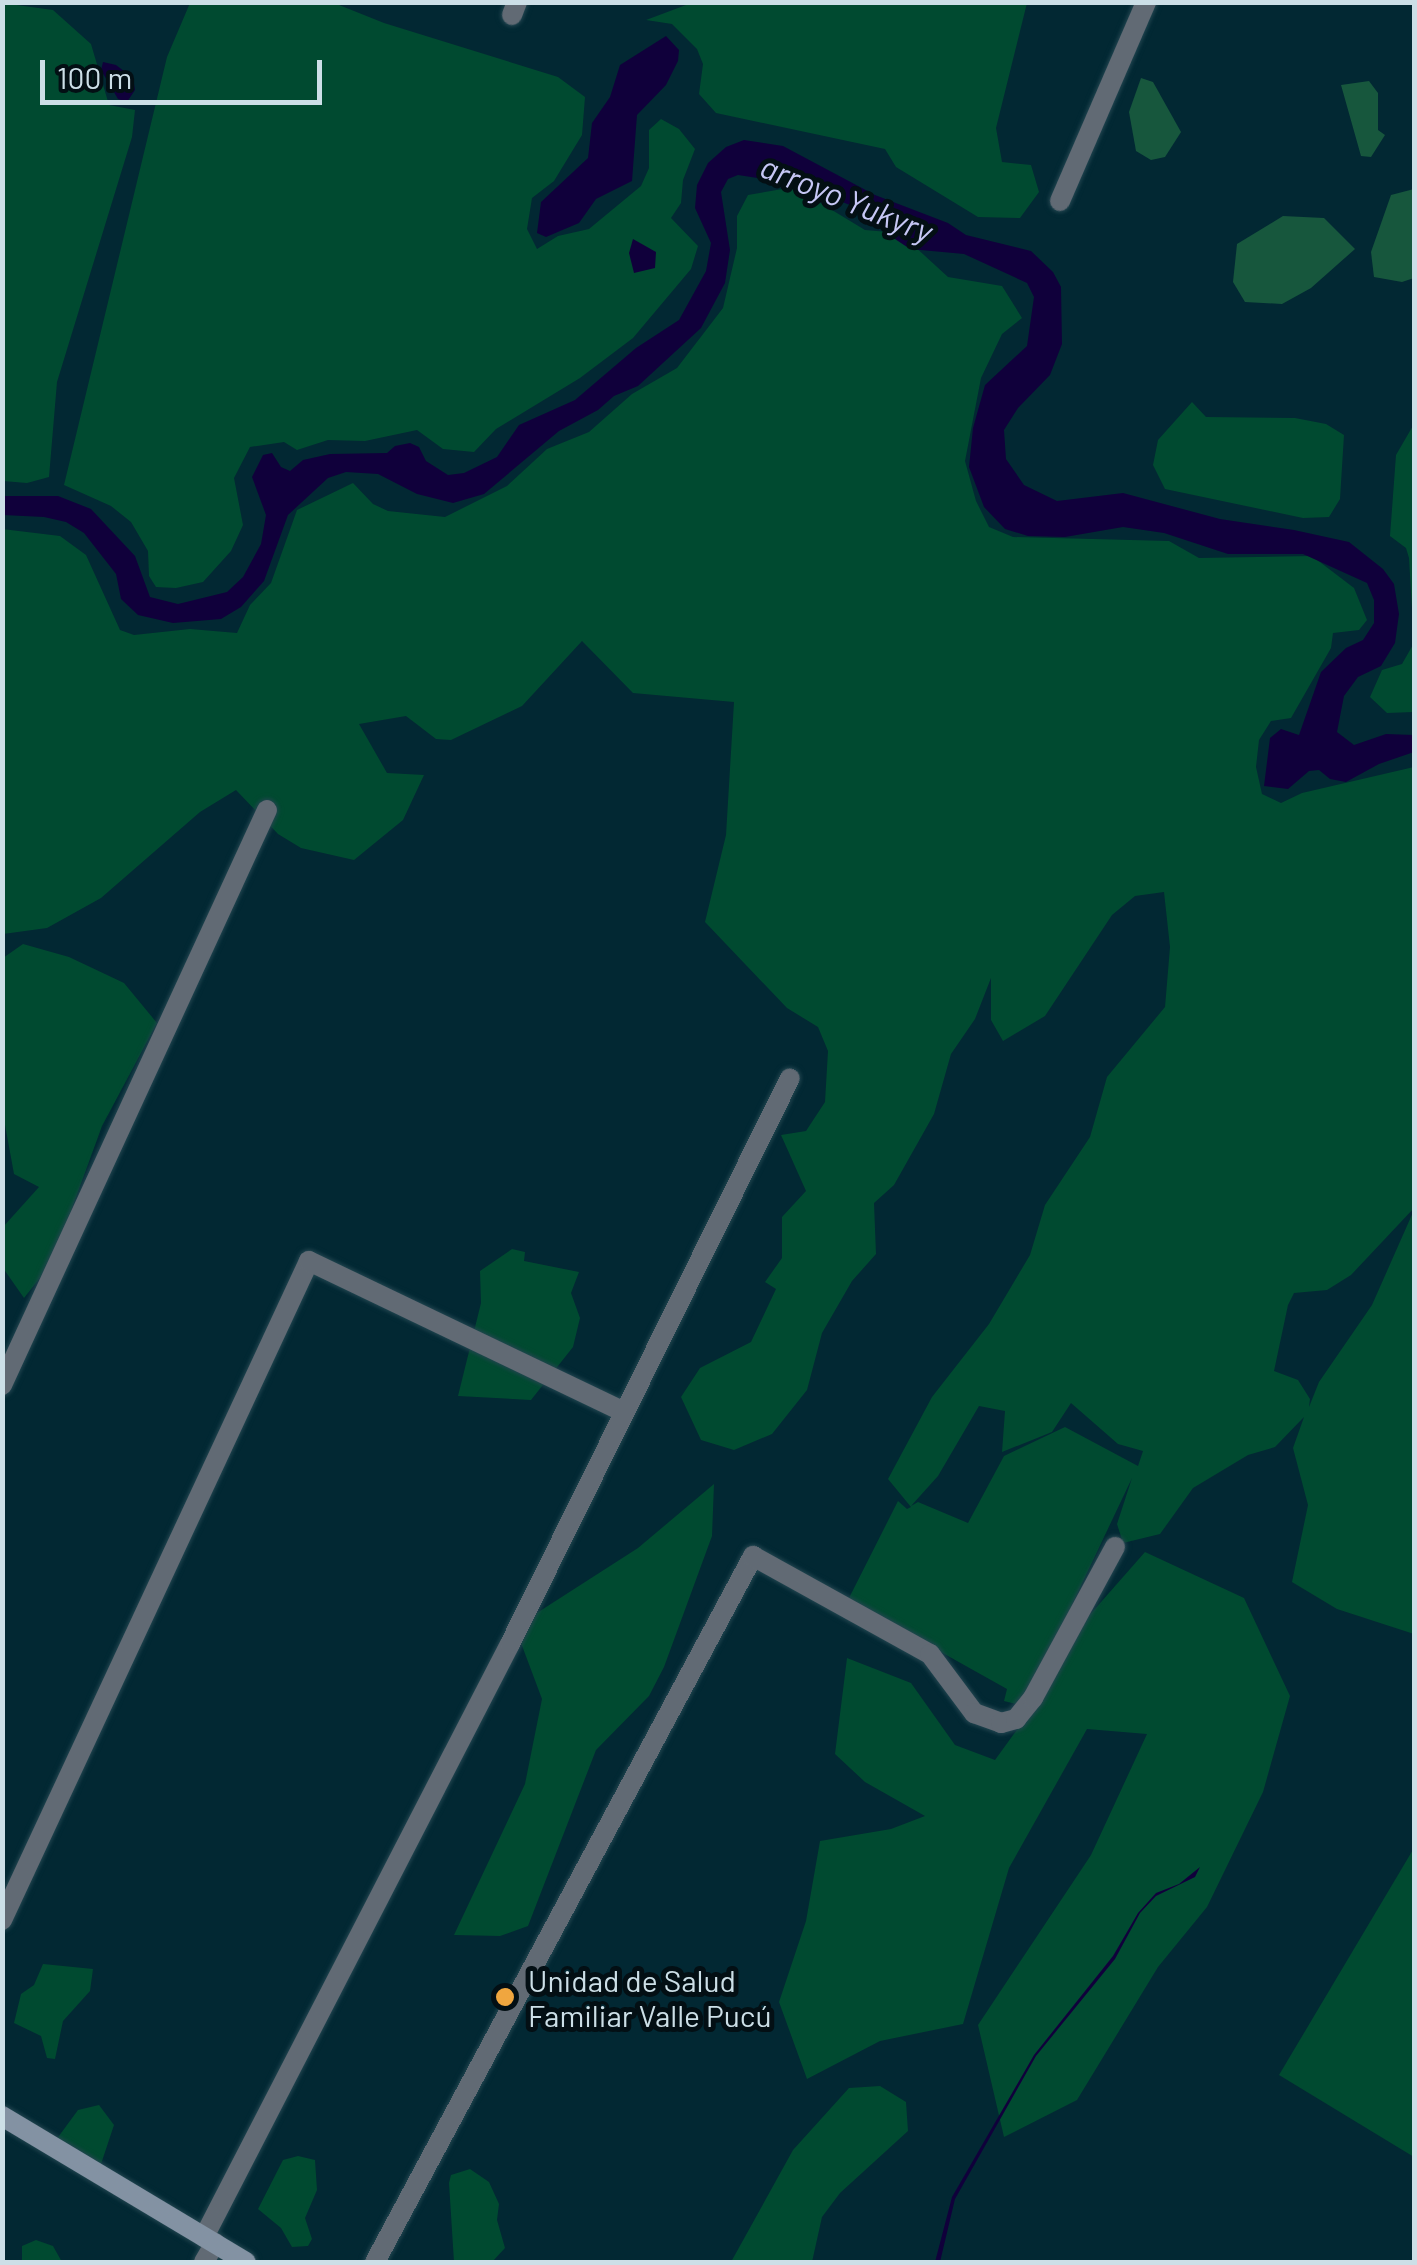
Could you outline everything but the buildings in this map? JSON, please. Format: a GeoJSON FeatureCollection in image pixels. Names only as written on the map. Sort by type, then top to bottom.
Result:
{"type":"FeatureCollection","features":[{"type":"Feature","properties":{"kind":"main road"},"geometry":{"type":"LineString","coordinates":[[2,2116],[246,2262]]}},
{"type":"Feature","properties":{"kind":"street"},"geometry":{"type":"LineString","coordinates":[[1060,201],[1146,2]]}},
{"type":"Feature","properties":{"kind":"street"},"geometry":{"type":"LineString","coordinates":[[2,1385],[267,810]]}},
{"type":"Feature","properties":{"kind":"street"},"geometry":{"type":"LineString","coordinates":[[204,2262],[210,2240],[790,1078]]}},
{"type":"Feature","properties":{"kind":"street"},"geometry":{"type":"LineString","coordinates":[[2,1920],[309,1261],[624,1412]]}},
{"type":"Feature","properties":{"kind":"street"},"geometry":{"type":"LineString","coordinates":[[375,2262],[753,1556],[930,1654],[974,1713],[1001,1723],[1016,1719],[1034,1698],[1115,1546]]}},
{"type":"Feature","properties":{"kind":"green space"},"geometry":{"type":"Polygon","coordinates":[[[694,2],[1027,3],[996,128],[1002,162],[1031,165],[1039,192],[1020,218],[978,217],[896,167],[885,149],[716,113],[699,94],[703,64],[697,49],[672,24],[646,20],[694,2]]]}},
{"type":"Feature","properties":{"kind":"green space"},"geometry":{"type":"Polygon","coordinates":[[[2,3],[53,10],[91,44],[109,105],[135,110],[132,137],[57,382],[49,477],[27,483],[3,481],[2,3]]]}},
{"type":"Feature","properties":{"kind":"green space"},"geometry":{"type":"Polygon","coordinates":[[[190,3],[334,3],[384,23],[558,77],[585,97],[582,135],[554,181],[532,198],[527,229],[537,249],[558,236],[589,229],[641,186],[649,168],[649,130],[661,119],[679,129],[695,149],[683,180],[681,203],[671,218],[698,246],[691,269],[633,338],[580,378],[496,429],[474,452],[443,449],[417,430],[365,441],[328,440],[297,450],[284,442],[250,447],[234,478],[243,525],[231,551],[203,582],[176,588],[156,587],[149,576],[148,551],[131,522],[111,506],[64,485],[167,57],[190,3]]]}},
{"type":"Feature","properties":{"kind":"green space"},"geometry":{"type":"Polygon","coordinates":[[[1141,78],[1153,82],[1181,132],[1165,157],[1151,160],[1136,151],[1129,112],[1141,78]]]}},
{"type":"Feature","properties":{"kind":"green space"},"geometry":{"type":"Polygon","coordinates":[[[1369,81],[1378,93],[1378,130],[1385,135],[1371,157],[1361,156],[1341,85],[1369,81]]]}},
{"type":"Feature","properties":{"kind":"green space"},"geometry":{"type":"Polygon","coordinates":[[[794,187],[865,230],[900,233],[948,277],[1002,286],[1022,318],[1002,334],[981,378],[965,461],[976,501],[989,527],[1013,537],[1169,541],[1199,558],[1312,556],[1354,588],[1367,620],[1359,630],[1333,633],[1331,648],[1291,718],[1271,721],[1259,740],[1256,767],[1262,794],[1281,803],[1302,793],[1414,767],[1414,1208],[1351,1275],[1327,1290],[1294,1293],[1274,1371],[1298,1380],[1310,1399],[1309,1407],[1319,1382],[1372,1305],[1414,1210],[1414,1634],[1337,1609],[1292,1582],[1308,1505],[1293,1448],[1304,1417],[1275,1447],[1248,1455],[1193,1488],[1160,1534],[1123,1543],[1117,1524],[1132,1478],[1024,1706],[1004,1701],[1007,1689],[848,1600],[898,1501],[907,1509],[911,1507],[888,1479],[932,1397],[989,1324],[1030,1255],[1045,1205],[1090,1137],[1107,1077],[1165,1007],[1170,947],[1164,892],[1135,896],[1112,915],[1045,1016],[1003,1041],[991,1020],[991,978],[975,1019],[951,1054],[934,1114],[894,1185],[874,1203],[876,1254],[852,1281],[822,1333],[807,1390],[772,1434],[734,1450],[701,1440],[681,1397],[700,1368],[751,1342],[776,1289],[765,1282],[782,1258],[782,1217],[806,1191],[781,1135],[806,1131],[825,1102],[828,1051],[818,1027],[787,1008],[705,922],[726,835],[734,702],[633,693],[582,641],[522,706],[451,740],[436,739],[406,716],[359,724],[387,773],[424,775],[403,820],[354,860],[301,848],[278,834],[236,790],[200,812],[101,898],[47,928],[3,934],[2,529],[60,536],[86,555],[120,630],[134,635],[190,629],[237,633],[250,605],[271,583],[297,510],[353,483],[373,504],[388,511],[445,517],[507,486],[547,449],[589,432],[632,394],[677,368],[723,308],[737,248],[737,216],[748,195],[794,187]],[[1071,1403],[1052,1432],[1002,1452],[1005,1411],[979,1406],[938,1476],[911,1506],[918,1502],[968,1523],[1004,1456],[1065,1427],[1138,1466],[1143,1451],[1118,1444],[1071,1403]]]}},
{"type":"Feature","properties":{"kind":"green space"},"geometry":{"type":"Polygon","coordinates":[[[1414,189],[1414,278],[1402,282],[1374,277],[1371,252],[1391,195],[1414,189]]]}},
{"type":"Feature","properties":{"kind":"green space"},"geometry":{"type":"Polygon","coordinates":[[[1283,216],[1324,218],[1355,249],[1311,288],[1282,304],[1245,302],[1233,282],[1237,244],[1283,216]]]}},
{"type":"Feature","properties":{"kind":"green space"},"geometry":{"type":"Polygon","coordinates":[[[1192,402],[1206,417],[1295,418],[1326,424],[1344,435],[1340,499],[1329,517],[1303,518],[1165,489],[1153,465],[1158,440],[1192,402]]]}},
{"type":"Feature","properties":{"kind":"green space"},"geometry":{"type":"Polygon","coordinates":[[[1414,424],[1414,643],[1409,558],[1406,548],[1390,536],[1396,455],[1414,424]]]}},
{"type":"Feature","properties":{"kind":"green space"},"geometry":{"type":"Polygon","coordinates":[[[1414,643],[1414,712],[1387,713],[1370,697],[1382,670],[1402,664],[1414,643]]]}},
{"type":"Feature","properties":{"kind":"green space"},"geometry":{"type":"Polygon","coordinates":[[[23,944],[69,957],[124,983],[157,1023],[102,1126],[52,1263],[24,1298],[3,1268],[3,1227],[39,1187],[14,1174],[3,1114],[3,958],[23,944]]]}},
{"type":"Feature","properties":{"kind":"green space"},"geometry":{"type":"Polygon","coordinates":[[[512,1249],[525,1252],[524,1261],[579,1272],[571,1293],[580,1318],[573,1347],[531,1400],[458,1396],[481,1303],[480,1271],[512,1249]]]}},
{"type":"Feature","properties":{"kind":"green space"},"geometry":{"type":"Polygon","coordinates":[[[714,1484],[712,1536],[664,1667],[649,1696],[596,1750],[528,1926],[500,1936],[454,1935],[525,1784],[542,1699],[515,1627],[638,1548],[714,1484]]]}},
{"type":"Feature","properties":{"kind":"green space"},"geometry":{"type":"Polygon","coordinates":[[[1145,1552],[1244,1598],[1290,1696],[1263,1792],[1207,1907],[1158,1967],[1077,2100],[1004,2137],[978,2025],[1091,1855],[1147,1734],[1087,1729],[1009,1868],[963,2024],[880,2041],[807,2079],[779,2002],[806,1921],[820,1841],[891,1829],[925,1816],[865,1782],[835,1754],[847,1658],[911,1683],[955,1745],[995,1760],[1048,1687],[1087,1618],[1145,1552]]]}},
{"type":"Feature","properties":{"kind":"green space"},"geometry":{"type":"Polygon","coordinates":[[[1414,1848],[1414,2157],[1279,2075],[1414,1848]]]}},
{"type":"Feature","properties":{"kind":"green space"},"geometry":{"type":"Polygon","coordinates":[[[43,1964],[93,1969],[90,1991],[63,2021],[55,2059],[47,2058],[41,2036],[14,2023],[21,1994],[34,1985],[43,1964]]]}},
{"type":"Feature","properties":{"kind":"green space"},"geometry":{"type":"Polygon","coordinates":[[[880,2086],[906,2102],[908,2131],[840,2193],[822,2217],[812,2262],[731,2262],[793,2150],[849,2088],[880,2086]]]}},
{"type":"Feature","properties":{"kind":"green space"},"geometry":{"type":"Polygon","coordinates":[[[99,2105],[114,2125],[99,2170],[56,2140],[78,2110],[99,2105]]]}},
{"type":"Feature","properties":{"kind":"green space"},"geometry":{"type":"Polygon","coordinates":[[[298,2156],[315,2160],[317,2190],[305,2218],[312,2239],[308,2246],[292,2247],[281,2228],[258,2209],[283,2160],[298,2156]]]}},
{"type":"Feature","properties":{"kind":"green space"},"geometry":{"type":"Polygon","coordinates":[[[470,2169],[489,2182],[499,2204],[497,2220],[505,2248],[492,2262],[454,2262],[449,2183],[451,2175],[470,2169]]]}},
{"type":"Feature","properties":{"kind":"green space"},"geometry":{"type":"Polygon","coordinates":[[[36,2240],[53,2246],[62,2262],[22,2262],[22,2246],[36,2240]]]}},
{"type":"Feature","properties":{"kind":"water"},"geometry":{"type":"Polygon","coordinates":[[[666,36],[679,50],[678,61],[666,85],[637,115],[632,181],[596,199],[579,223],[546,237],[537,233],[541,202],[588,158],[592,123],[610,97],[620,65],[666,36]]]}},
{"type":"Feature","properties":{"kind":"water"},"geometry":{"type":"Polygon","coordinates":[[[103,62],[116,65],[133,78],[135,90],[127,102],[118,99],[101,70],[103,62]]]}},
{"type":"Feature","properties":{"kind":"water","name":"arroyo Yukyry"},"geometry":{"type":"Polygon","coordinates":[[[744,140],[783,146],[875,195],[948,223],[966,235],[1031,251],[1053,272],[1061,287],[1062,344],[1050,375],[1018,408],[1004,430],[1006,459],[1024,485],[1057,501],[1123,493],[1220,519],[1349,542],[1383,569],[1394,584],[1399,614],[1395,643],[1381,666],[1358,677],[1344,696],[1337,732],[1354,745],[1386,734],[1414,735],[1414,752],[1379,764],[1346,782],[1330,779],[1319,770],[1309,771],[1288,789],[1264,786],[1270,738],[1281,729],[1299,735],[1321,672],[1346,648],[1363,640],[1374,623],[1374,600],[1367,583],[1303,554],[1228,554],[1164,533],[1123,527],[1065,537],[1028,536],[1005,529],[984,507],[969,467],[973,428],[985,385],[1027,346],[1034,297],[1027,283],[964,254],[910,249],[892,237],[880,217],[797,184],[738,175],[728,179],[721,192],[730,250],[725,283],[701,328],[638,386],[614,396],[598,410],[559,431],[484,494],[453,503],[417,494],[378,474],[346,472],[328,478],[288,515],[264,581],[241,607],[221,619],[173,623],[138,615],[121,599],[116,574],[84,533],[66,522],[44,517],[3,515],[3,496],[58,496],[91,509],[135,556],[150,597],[178,604],[227,592],[243,577],[261,544],[266,515],[252,477],[263,455],[272,453],[281,467],[290,471],[303,460],[330,454],[387,453],[395,446],[410,443],[419,447],[426,461],[448,475],[464,473],[497,457],[519,425],[575,400],[636,348],[679,320],[706,271],[711,243],[695,208],[697,185],[708,163],[726,147],[744,140]]]}},
{"type":"Feature","properties":{"kind":"water"},"geometry":{"type":"Polygon","coordinates":[[[633,239],[656,252],[655,268],[634,273],[629,253],[633,239]]]}},
{"type":"Feature","properties":{"kind":"water"},"geometry":{"type":"Polygon","coordinates":[[[1200,1867],[1195,1877],[1156,1896],[1140,1913],[1115,1959],[1036,2056],[955,2199],[940,2262],[935,2262],[952,2197],[1034,2055],[1113,1956],[1138,1913],[1156,1893],[1179,1884],[1200,1867]]]}},
{"type":"Feature","properties":{"kind":"place","name":"Unidad de Salud Familiar Valle Pucú"},"geometry":{"type":"Point","coordinates":[505,1997]}}]}
